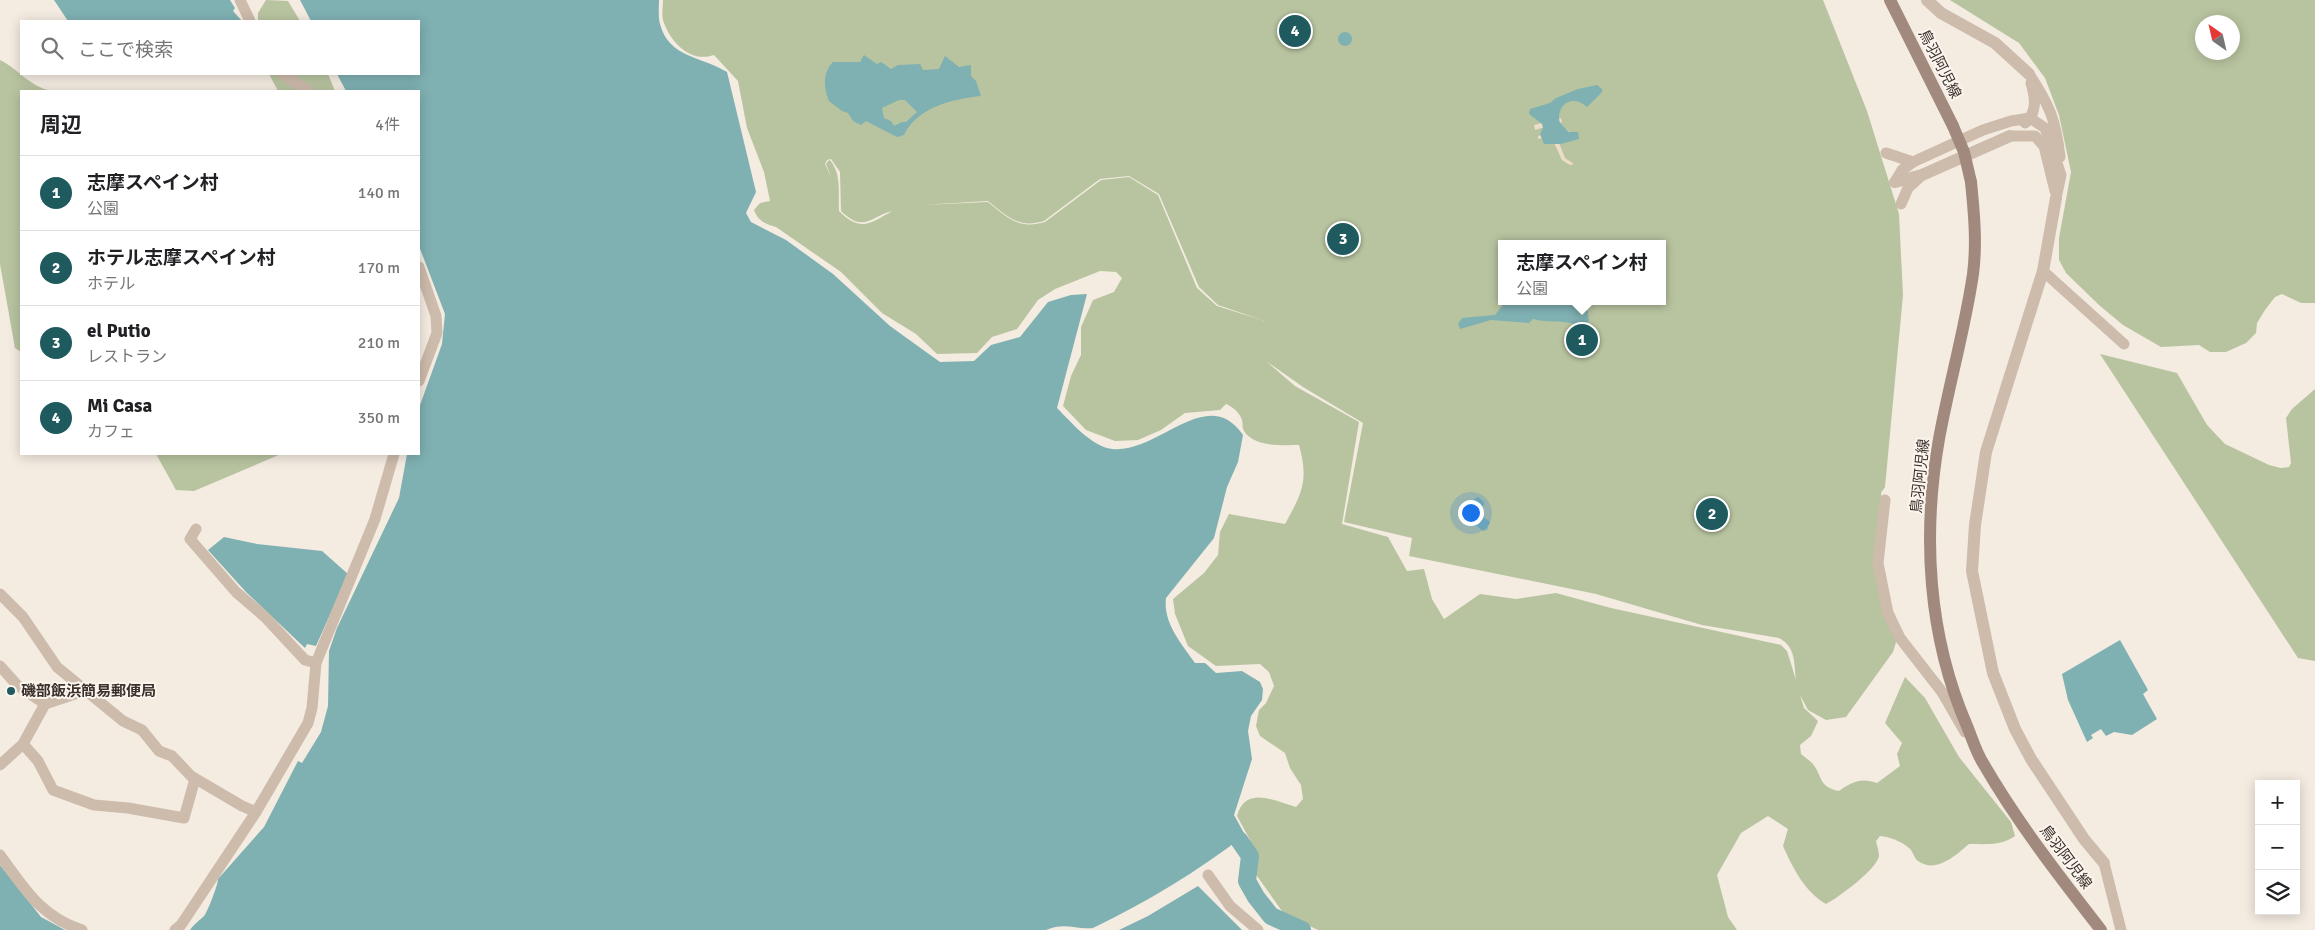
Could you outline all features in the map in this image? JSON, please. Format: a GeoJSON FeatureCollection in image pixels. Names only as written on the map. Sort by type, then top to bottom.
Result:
{"type":"FeatureCollection","features":[{"type":"Feature","properties":{"kind":"main road","name":"鳥羽阿児線"},"geometry":{"type":"LineString","coordinates":[[1890,0],[1964,152],[1971,182],[1975,228],[1973,273],[1939,440],[1932,487],[1930,541],[1932,601],[1940,650],[1953,695],[1982,761],[2018,820],[2101,930]]}},
{"type":"Feature","properties":{"kind":"street"},"geometry":{"type":"LineString","coordinates":[[240,0],[250,20]]}},
{"type":"Feature","properties":{"kind":"street"},"geometry":{"type":"LineString","coordinates":[[1927,0],[1941,13],[1995,43],[2029,74],[2045,98],[2057,130],[2061,175],[2043,271],[1986,452],[1975,525],[1972,571],[1993,673],[2015,729],[2031,759],[2084,839],[2104,863],[2121,930]]}},
{"type":"Feature","properties":{"kind":"street"},"geometry":{"type":"LineString","coordinates":[[1895,182],[1922,175],[2010,136],[2030,118],[2036,102],[2029,74]]}},
{"type":"Feature","properties":{"kind":"street"},"geometry":{"type":"LineString","coordinates":[[284,75],[307,90]]}},
{"type":"Feature","properties":{"kind":"street"},"geometry":{"type":"LineString","coordinates":[[1895,182],[1902,170],[1913,162],[1983,130],[2011,120],[2030,118],[2045,128],[2061,175]]}},
{"type":"Feature","properties":{"kind":"street"},"geometry":{"type":"LineString","coordinates":[[2010,136],[2035,136],[2044,146],[2056,198]]}},
{"type":"Feature","properties":{"kind":"street"},"geometry":{"type":"LineString","coordinates":[[1886,153],[1913,162]]}},
{"type":"Feature","properties":{"kind":"street"},"geometry":{"type":"LineString","coordinates":[[1901,204],[1908,188],[1922,175]]}},
{"type":"Feature","properties":{"kind":"street"},"geometry":{"type":"LineString","coordinates":[[420,270],[436,316],[437,333],[420,378]]}},
{"type":"Feature","properties":{"kind":"street"},"geometry":{"type":"LineString","coordinates":[[2043,271],[2124,344]]}},
{"type":"Feature","properties":{"kind":"street"},"geometry":{"type":"LineString","coordinates":[[175,930],[181,925],[256,812],[311,715],[316,663],[375,519],[394,455]]}},
{"type":"Feature","properties":{"kind":"street"},"geometry":{"type":"LineString","coordinates":[[1885,500],[1878,563],[1886,606],[1900,638],[1942,692],[1982,761]]}},
{"type":"Feature","properties":{"kind":"street"},"geometry":{"type":"LineString","coordinates":[[196,529],[190,539],[236,592],[265,617],[305,660],[316,663]]}},
{"type":"Feature","properties":{"kind":"street"},"geometry":{"type":"LineString","coordinates":[[0,594],[23,617],[57,667],[123,721],[142,730],[159,751],[172,756],[195,779],[256,812]]}},
{"type":"Feature","properties":{"kind":"street"},"geometry":{"type":"LineString","coordinates":[[0,666],[18,685],[45,704]]}},
{"type":"Feature","properties":{"kind":"street"},"geometry":{"type":"LineString","coordinates":[[0,765],[23,744],[45,704],[87,690]]}},
{"type":"Feature","properties":{"kind":"street"},"geometry":{"type":"LineString","coordinates":[[23,744],[38,761],[53,790],[94,806],[128,808],[184,818],[195,779]]}},
{"type":"Feature","properties":{"kind":"street"},"geometry":{"type":"LineString","coordinates":[[0,855],[40,907],[61,921],[82,930]]}},
{"type":"Feature","properties":{"kind":"street"},"geometry":{"type":"LineString","coordinates":[[1208,875],[1230,906],[1258,930]]}},
{"type":"Feature","properties":{"kind":"green space"},"geometry":{"type":"Polygon","coordinates":[[[266,0],[288,1],[299,20],[258,20],[258,13],[266,0]]]}},
{"type":"Feature","properties":{"kind":"green space"},"geometry":{"type":"Polygon","coordinates":[[[663,0],[1823,0],[1867,111],[1899,214],[1903,295],[1885,487],[1881,493],[1883,507],[1873,565],[1897,639],[1893,652],[1846,717],[1826,720],[1808,710],[1800,695],[1804,708],[1818,721],[1811,736],[1800,745],[1801,754],[1815,767],[1827,786],[1839,791],[1857,781],[1866,780],[1877,783],[1900,766],[1897,754],[1902,743],[1885,723],[1905,677],[1925,698],[1959,757],[2011,822],[2015,836],[1999,843],[1969,844],[1945,862],[1932,865],[1918,861],[1910,849],[1902,843],[1880,836],[1876,841],[1879,856],[1877,862],[1848,890],[1826,904],[1805,886],[1791,863],[1783,846],[1788,829],[1768,816],[1741,833],[1717,875],[1728,917],[1737,930],[1318,930],[1284,914],[1255,873],[1256,851],[1237,816],[1241,806],[1254,798],[1270,799],[1296,807],[1303,799],[1301,785],[1290,768],[1285,753],[1260,736],[1256,726],[1259,710],[1266,703],[1274,686],[1269,672],[1260,664],[1216,666],[1188,646],[1175,614],[1173,599],[1204,573],[1218,555],[1220,532],[1229,514],[1285,524],[1296,504],[1302,486],[1303,468],[1299,445],[1277,445],[1255,440],[1244,431],[1241,417],[1238,413],[1226,404],[1220,410],[1185,413],[1161,430],[1138,440],[1115,441],[1086,430],[1063,406],[1071,376],[1081,355],[1081,327],[1093,300],[1114,292],[1122,278],[1116,272],[1100,271],[1055,289],[1038,300],[1017,329],[992,337],[977,353],[937,354],[916,334],[882,313],[841,272],[776,227],[765,223],[758,217],[754,210],[760,203],[770,201],[764,172],[747,128],[738,81],[714,55],[698,56],[683,50],[672,38],[662,15],[663,0]],[[831,159],[827,160],[825,164],[831,177],[826,164],[830,160],[834,166],[839,184],[839,211],[846,218],[859,224],[865,224],[892,211],[867,222],[849,218],[841,211],[840,172],[831,159]],[[1129,176],[1100,179],[1044,221],[1035,223],[1013,220],[988,201],[921,205],[988,202],[1001,213],[1014,221],[1027,224],[1036,224],[1045,222],[1101,180],[1129,177],[1158,195],[1197,288],[1217,306],[1265,321],[1218,305],[1199,287],[1159,194],[1129,176]],[[1266,361],[1295,386],[1359,422],[1342,524],[1388,537],[1407,571],[1424,569],[1432,599],[1444,619],[1480,594],[1516,599],[1556,593],[1611,608],[1781,645],[1787,651],[1796,680],[1793,656],[1789,646],[1779,638],[1702,625],[1596,594],[1409,556],[1412,538],[1344,522],[1363,423],[1303,387],[1266,361]]]}},
{"type":"Feature","properties":{"kind":"green space"},"geometry":{"type":"Polygon","coordinates":[[[1950,0],[2315,0],[2315,303],[2301,303],[2282,294],[2275,297],[2257,323],[2256,333],[2246,343],[2226,352],[2210,352],[2199,345],[2161,347],[2123,325],[2099,305],[2066,273],[2059,260],[2059,238],[2071,172],[2059,115],[2045,78],[2019,43],[1950,0]]]}},
{"type":"Feature","properties":{"kind":"green space"},"geometry":{"type":"Polygon","coordinates":[[[0,60],[31,82],[48,90],[20,90],[20,351],[15,348],[0,264],[0,60]]]}},
{"type":"Feature","properties":{"kind":"green space"},"geometry":{"type":"Polygon","coordinates":[[[270,75],[328,75],[335,90],[277,90],[270,75]]]}},
{"type":"Feature","properties":{"kind":"green space"},"geometry":{"type":"Polygon","coordinates":[[[2100,354],[2177,373],[2207,425],[2225,444],[2269,465],[2281,468],[2289,467],[2291,463],[2286,418],[2292,409],[2315,389],[2315,661],[2298,658],[2100,354]]]}},
{"type":"Feature","properties":{"kind":"green space"},"geometry":{"type":"Polygon","coordinates":[[[157,455],[279,455],[194,491],[176,490],[157,455]]]}},
{"type":"Feature","properties":{"kind":"shaded area"},"geometry":{"type":"Polygon","coordinates":[[[1561,118],[1562,122],[1549,126],[1552,132],[1566,129],[1570,132],[1559,143],[1565,158],[1574,164],[1570,165],[1562,160],[1551,136],[1538,139],[1538,136],[1548,133],[1545,127],[1535,130],[1534,125],[1561,118]]]}},
{"type":"Feature","properties":{"kind":"water"},"geometry":{"type":"Polygon","coordinates":[[[54,0],[230,0],[235,8],[233,11],[241,20],[67,20],[54,0]]]}},
{"type":"Feature","properties":{"kind":"water"},"geometry":{"type":"Polygon","coordinates":[[[300,0],[659,0],[660,24],[664,35],[671,44],[687,55],[727,72],[756,192],[746,213],[751,222],[786,240],[833,274],[890,326],[940,362],[974,361],[991,345],[1020,337],[1048,302],[1071,295],[1087,294],[1057,408],[1082,433],[1104,447],[1112,449],[1130,448],[1147,442],[1182,424],[1198,418],[1214,416],[1229,421],[1243,435],[1238,462],[1227,487],[1214,538],[1166,598],[1166,607],[1167,616],[1174,632],[1195,663],[1205,663],[1216,673],[1242,671],[1260,682],[1263,689],[1262,700],[1251,716],[1248,731],[1252,759],[1234,815],[1245,835],[1172,885],[1133,908],[1093,928],[1065,926],[1046,930],[190,930],[204,916],[210,905],[218,879],[264,827],[298,761],[302,763],[321,732],[328,706],[329,651],[337,628],[399,498],[407,455],[420,455],[420,405],[442,344],[445,314],[420,249],[420,90],[345,90],[338,75],[420,75],[420,20],[310,20],[300,0]]]}},
{"type":"Feature","properties":{"kind":"water"},"geometry":{"type":"Polygon","coordinates":[[[1345,32],[1350,34],[1352,39],[1350,44],[1345,46],[1340,44],[1338,39],[1340,34],[1345,32]]]}},
{"type":"Feature","properties":{"kind":"water"},"geometry":{"type":"Polygon","coordinates":[[[864,55],[877,64],[881,62],[891,69],[898,65],[920,64],[923,70],[939,69],[945,56],[959,67],[971,65],[971,76],[976,81],[981,96],[959,99],[937,106],[927,111],[910,125],[904,135],[897,137],[866,121],[861,125],[853,121],[848,113],[842,111],[829,101],[825,81],[829,66],[833,62],[860,62],[864,55]],[[899,100],[882,108],[884,118],[891,121],[894,126],[906,122],[917,112],[905,100],[899,100]]]}},
{"type":"Feature","properties":{"kind":"water"},"geometry":{"type":"Polygon","coordinates":[[[1597,85],[1602,89],[1602,92],[1587,107],[1582,103],[1571,101],[1566,103],[1560,111],[1560,123],[1569,132],[1578,132],[1579,139],[1561,144],[1544,144],[1540,134],[1543,128],[1542,124],[1529,114],[1530,109],[1550,103],[1556,98],[1578,89],[1597,85]]]}},
{"type":"Feature","properties":{"kind":"water"},"geometry":{"type":"Polygon","coordinates":[[[1503,305],[1587,305],[1589,321],[1581,328],[1570,323],[1533,319],[1529,323],[1491,320],[1460,329],[1458,324],[1462,318],[1495,315],[1503,305]]]}},
{"type":"Feature","properties":{"kind":"water"},"geometry":{"type":"Polygon","coordinates":[[[1478,497],[1484,502],[1482,516],[1490,522],[1487,530],[1483,531],[1477,526],[1471,526],[1466,523],[1468,517],[1474,513],[1471,501],[1478,497]]]}},
{"type":"Feature","properties":{"kind":"water"},"geometry":{"type":"Polygon","coordinates":[[[224,537],[257,544],[322,551],[348,574],[316,646],[307,644],[305,648],[246,592],[208,550],[224,537]]]}},
{"type":"Feature","properties":{"kind":"water"},"geometry":{"type":"Polygon","coordinates":[[[2120,640],[2148,690],[2143,694],[2157,719],[2132,735],[2114,732],[2106,736],[2101,729],[2091,735],[2093,738],[2087,742],[2068,700],[2062,674],[2120,640]]]}},
{"type":"Feature","properties":{"kind":"water"},"geometry":{"type":"Polygon","coordinates":[[[0,865],[41,917],[65,930],[0,930],[0,865]]]}},
{"type":"Feature","properties":{"kind":"water"},"geometry":{"type":"Polygon","coordinates":[[[1198,886],[1242,930],[1119,930],[1148,916],[1198,886]]]}},
{"type":"Feature","properties":{"kind":"waterway"},"geometry":{"type":"LineString","coordinates":[[1239,840],[1250,856],[1247,881],[1256,897],[1271,916],[1302,930]]}},
{"type":"Feature","properties":{"kind":"place","name":"Mi Casa"},"geometry":{"type":"Point","coordinates":[1295,31]}},
{"type":"Feature","properties":{"kind":"place","name":"el Putio"},"geometry":{"type":"Point","coordinates":[1343,239]}},
{"type":"Feature","properties":{"kind":"place","name":"志摩スペイン村"},"geometry":{"type":"Point","coordinates":[1582,340]}},
{"type":"Feature","properties":{"kind":"place","name":"ホテル志摩スペイン村"},"geometry":{"type":"Point","coordinates":[1712,514]}},
{"type":"Feature","properties":{"kind":"place","name":"磯部飯浜簡易郵便局"},"geometry":{"type":"Point","coordinates":[11,691]}}]}
